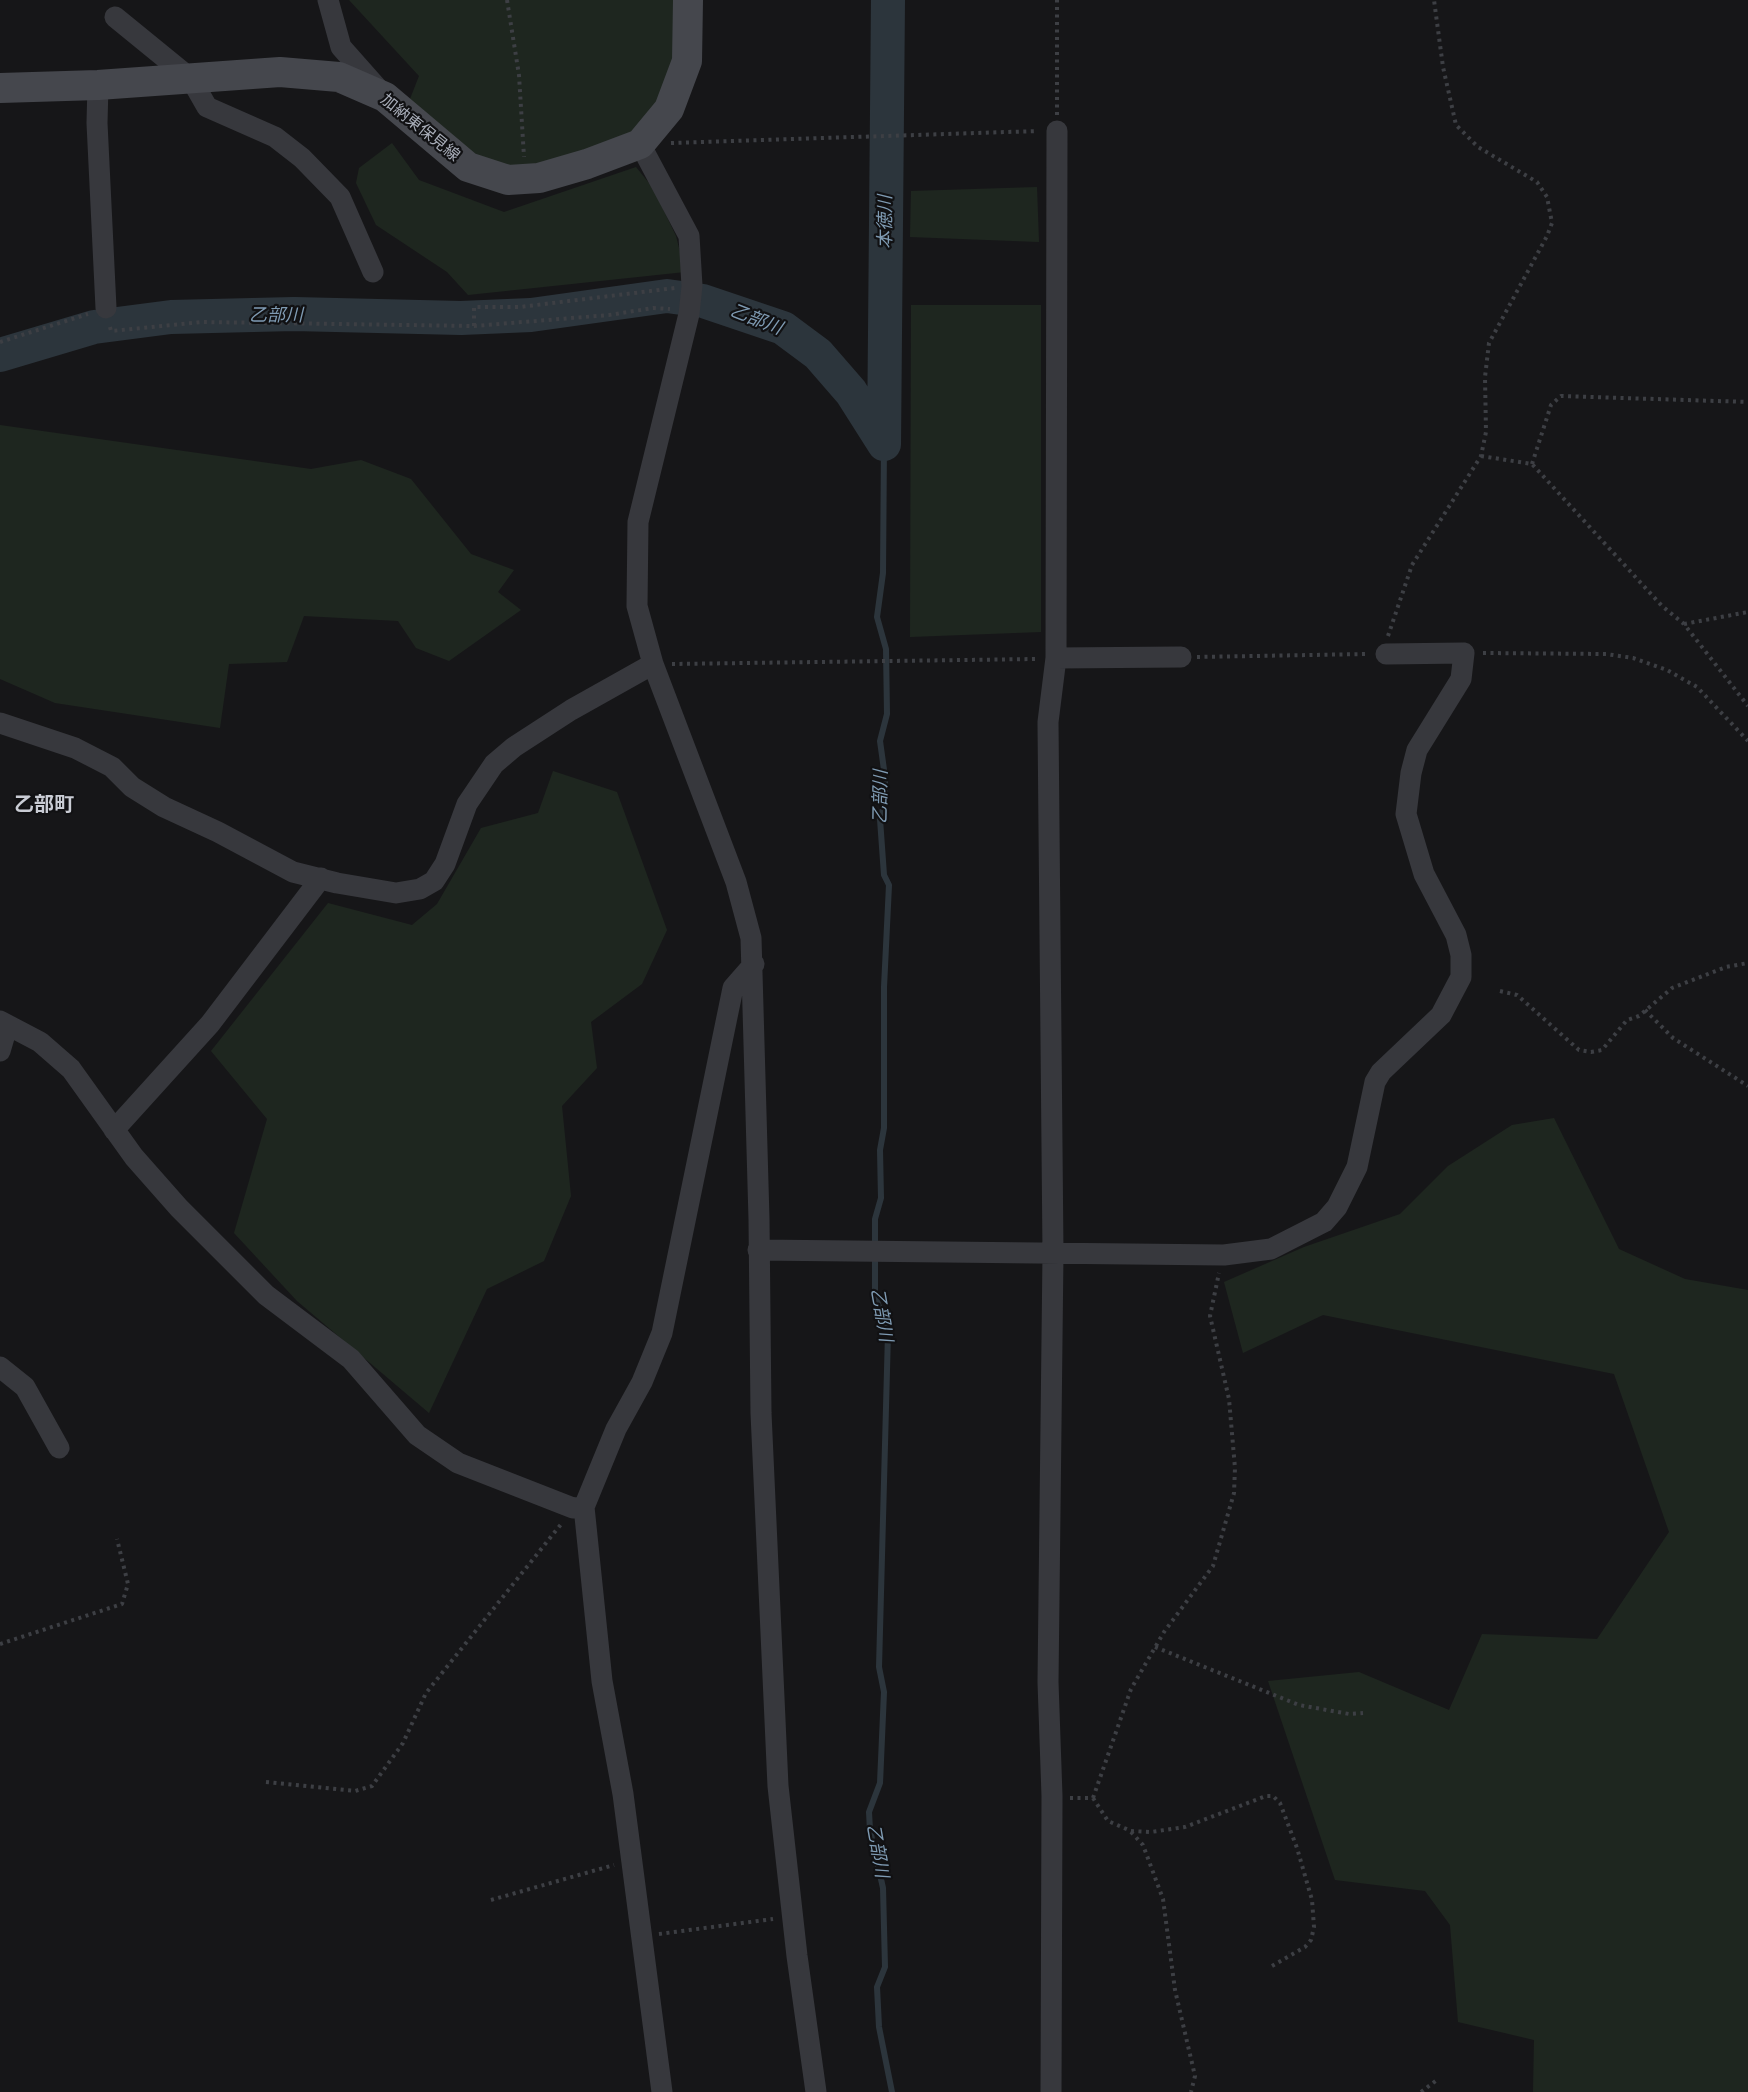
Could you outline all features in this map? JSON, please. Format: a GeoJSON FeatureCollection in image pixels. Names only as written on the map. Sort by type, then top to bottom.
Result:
{"type":"FeatureCollection","features":[{"type":"Feature","properties":{"kind":"main road"},"geometry":{"type":"LineString","coordinates":[[640,144],[669,109],[687,61],[688,0]]}},
{"type":"Feature","properties":{"kind":"main road","name":"加納東保見線"},"geometry":{"type":"LineString","coordinates":[[0,88],[98,85],[280,72],[339,77],[385,97],[468,167],[508,180],[539,177],[586,164],[640,144]]}},
{"type":"Feature","properties":{"kind":"street"},"geometry":{"type":"LineString","coordinates":[[328,0],[340,47],[385,97]]}},
{"type":"Feature","properties":{"kind":"street"},"geometry":{"type":"LineString","coordinates":[[115,17],[191,79],[207,107],[275,137],[302,158],[339,197],[373,272]]}},
{"type":"Feature","properties":{"kind":"street"},"geometry":{"type":"LineString","coordinates":[[98,85],[97,123],[106,308]]}},
{"type":"Feature","properties":{"kind":"street"},"geometry":{"type":"LineString","coordinates":[[1051,2092],[1052,1796],[1048,1682],[1053,1252],[1048,722],[1056,658],[1057,131]]}},
{"type":"Feature","properties":{"kind":"street"},"geometry":{"type":"LineString","coordinates":[[640,144],[689,236],[692,286],[689,314],[638,522],[637,606],[653,664],[736,882],[751,938],[754,964],[761,1413],[778,1786],[809,2056],[816,2092]]}},
{"type":"Feature","properties":{"kind":"street"},"geometry":{"type":"LineString","coordinates":[[758,1250],[1224,1255],[1271,1249],[1314,1228],[1337,1207],[1357,1167],[1375,1082],[1381,1072],[1440,1015],[1461,977],[1461,955],[1456,935],[1424,874],[1406,814],[1411,773],[1418,750],[1461,679],[1464,653],[1386,654]]}},
{"type":"Feature","properties":{"kind":"street"},"geometry":{"type":"LineString","coordinates":[[1056,658],[1181,657]]}},
{"type":"Feature","properties":{"kind":"street"},"geometry":{"type":"LineString","coordinates":[[0,723],[75,748],[112,767],[132,787],[164,807],[218,832],[293,872],[396,893],[420,889],[434,881],[445,864],[467,804],[494,764],[514,747],[571,710],[653,664]]}},
{"type":"Feature","properties":{"kind":"street"},"geometry":{"type":"LineString","coordinates":[[114,1130],[210,1024],[321,879]]}},
{"type":"Feature","properties":{"kind":"street"},"geometry":{"type":"LineString","coordinates":[[662,2092],[623,1794],[602,1682],[579,1507],[616,1429],[642,1382],[662,1333],[733,988],[754,964]]}},
{"type":"Feature","properties":{"kind":"street"},"geometry":{"type":"LineString","coordinates":[[0,1052],[4,1024],[40,1042],[71,1069],[134,1157],[178,1208],[266,1295],[351,1359],[417,1435],[458,1464],[579,1507]]}},
{"type":"Feature","properties":{"kind":"street"},"geometry":{"type":"LineString","coordinates":[[0,1367],[25,1387],[60,1448]]}},
{"type":"Feature","properties":{"kind":"path"},"geometry":{"type":"LineString","coordinates":[[507,0],[519,75],[524,179]]}},
{"type":"Feature","properties":{"kind":"path"},"geometry":{"type":"LineString","coordinates":[[640,144],[1057,131],[1057,0]]}},
{"type":"Feature","properties":{"kind":"path"},"geometry":{"type":"LineString","coordinates":[[1181,657],[1386,654],[1390,628],[1412,565],[1481,456],[1486,432],[1485,377],[1489,343],[1547,236],[1552,223],[1551,213],[1547,197],[1537,182],[1478,147],[1456,125],[1443,67],[1434,0]]}},
{"type":"Feature","properties":{"kind":"path"},"geometry":{"type":"LineString","coordinates":[[474,326],[474,307],[520,307],[692,286]]}},
{"type":"Feature","properties":{"kind":"path"},"geometry":{"type":"LineString","coordinates":[[0,342],[106,308]]}},
{"type":"Feature","properties":{"kind":"path"},"geometry":{"type":"LineString","coordinates":[[111,331],[202,322],[387,327],[474,326],[609,315],[653,308],[689,314]]}},
{"type":"Feature","properties":{"kind":"path"},"geometry":{"type":"LineString","coordinates":[[1532,464],[1551,405],[1562,396],[1748,402]]}},
{"type":"Feature","properties":{"kind":"path"},"geometry":{"type":"LineString","coordinates":[[1481,456],[1532,464],[1662,606],[1684,624],[1748,706]]}},
{"type":"Feature","properties":{"kind":"path"},"geometry":{"type":"LineString","coordinates":[[1684,624],[1748,612]]}},
{"type":"Feature","properties":{"kind":"path"},"geometry":{"type":"LineString","coordinates":[[1464,653],[1606,654],[1633,658],[1667,670],[1697,687],[1748,741]]}},
{"type":"Feature","properties":{"kind":"path"},"geometry":{"type":"LineString","coordinates":[[653,664],[1056,658]]}},
{"type":"Feature","properties":{"kind":"path"},"geometry":{"type":"LineString","coordinates":[[1500,991],[1517,995],[1579,1050],[1591,1052],[1602,1050],[1627,1020],[1639,1016],[1672,988],[1726,967],[1748,963]]}},
{"type":"Feature","properties":{"kind":"path"},"geometry":{"type":"LineString","coordinates":[[1645,1010],[1673,1038],[1748,1086]]}},
{"type":"Feature","properties":{"kind":"path"},"geometry":{"type":"LineString","coordinates":[[1224,1255],[1210,1316],[1229,1399],[1235,1468],[1234,1493],[1213,1566],[1155,1647],[1131,1689],[1093,1798],[1108,1821],[1131,1831],[1150,1832],[1185,1827],[1266,1796],[1273,1796],[1280,1803],[1297,1848],[1312,1900],[1314,1927],[1311,1940],[1305,1947],[1272,1966]]}},
{"type":"Feature","properties":{"kind":"path"},"geometry":{"type":"LineString","coordinates":[[266,1782],[356,1791],[372,1786],[403,1743],[426,1693],[519,1580],[538,1551],[579,1507]]}},
{"type":"Feature","properties":{"kind":"path"},"geometry":{"type":"LineString","coordinates":[[0,1644],[122,1604],[128,1584],[117,1539]]}},
{"type":"Feature","properties":{"kind":"path"},"geometry":{"type":"LineString","coordinates":[[1155,1647],[1299,1705],[1349,1714],[1363,1713]]}},
{"type":"Feature","properties":{"kind":"path"},"geometry":{"type":"LineString","coordinates":[[1131,1831],[1143,1845],[1163,1899],[1175,1990],[1195,2076],[1191,2092]]}},
{"type":"Feature","properties":{"kind":"path"},"geometry":{"type":"LineString","coordinates":[[491,1900],[631,1861]]}},
{"type":"Feature","properties":{"kind":"path"},"geometry":{"type":"LineString","coordinates":[[640,1931],[660,1934],[764,1921],[793,1913]]}},
{"type":"Feature","properties":{"kind":"path"},"geometry":{"type":"LineString","coordinates":[[1421,2092],[1437,2080]]}},
{"type":"Feature","properties":{"kind":"shaded area"},"geometry":{"type":"Polygon","coordinates":[[[349,0],[677,0],[677,62],[658,104],[629,136],[582,157],[506,169],[476,159],[408,104],[419,76],[349,0]]]}},
{"type":"Feature","properties":{"kind":"shaded area"},"geometry":{"type":"Polygon","coordinates":[[[392,143],[419,180],[504,212],[636,167],[653,188],[676,236],[685,272],[468,295],[447,272],[376,225],[356,183],[359,168],[392,143]]]}},
{"type":"Feature","properties":{"kind":"shaded area"},"geometry":{"type":"Polygon","coordinates":[[[1037,187],[1039,242],[910,237],[911,191],[1037,187]]]}},
{"type":"Feature","properties":{"kind":"shaded area"},"geometry":{"type":"Polygon","coordinates":[[[911,305],[1041,305],[1041,632],[910,637],[911,305]]]}},
{"type":"Feature","properties":{"kind":"shaded area"},"geometry":{"type":"Polygon","coordinates":[[[0,425],[311,469],[361,460],[411,479],[471,554],[514,570],[498,592],[521,610],[449,661],[416,648],[398,621],[304,616],[287,662],[229,664],[220,728],[55,703],[0,679],[0,425]]]}},
{"type":"Feature","properties":{"kind":"shaded area"},"geometry":{"type":"Polygon","coordinates":[[[553,771],[617,792],[667,930],[642,984],[591,1022],[597,1068],[562,1106],[571,1196],[544,1261],[487,1289],[429,1413],[297,1301],[234,1233],[267,1119],[211,1051],[328,903],[412,925],[437,904],[481,828],[538,813],[553,771]]]}},
{"type":"Feature","properties":{"kind":"shaded area"},"geometry":{"type":"Polygon","coordinates":[[[1554,1118],[1619,1249],[1685,1279],[1748,1290],[1748,2092],[1533,2092],[1534,2040],[1458,2022],[1450,1925],[1425,1891],[1335,1880],[1268,1681],[1359,1672],[1449,1710],[1482,1634],[1597,1639],[1669,1532],[1614,1374],[1323,1315],[1243,1353],[1224,1282],[1304,1247],[1400,1214],[1448,1166],[1512,1125],[1554,1118]]]}},
{"type":"Feature","properties":{"kind":"waterway","name":"本徳川"},"geometry":{"type":"LineString","coordinates":[[884,444],[888,0]]}},
{"type":"Feature","properties":{"kind":"waterway","name":"乙部川"},"geometry":{"type":"LineString","coordinates":[[0,355],[94,327],[171,317],[294,314],[461,318],[531,315],[667,296],[703,301],[783,328],[818,354],[851,392],[884,444]]}},
{"type":"Feature","properties":{"kind":"waterway","name":"乙部川"},"geometry":{"type":"LineString","coordinates":[[884,444],[883,573],[877,617],[886,649],[887,714],[880,741],[885,777],[885,803],[880,819],[884,875],[889,885],[884,987],[884,1128],[880,1150],[881,1198],[875,1219],[875,1295],[888,1333],[879,1667],[884,1692],[880,1783],[869,1812],[870,1830],[883,1888],[885,1967],[877,1987],[879,2027],[892,2092]]}},
{"type":"Feature","properties":{"kind":"district","name":"乙部町"},"geometry":{"type":"Point","coordinates":[44,805]}}]}
